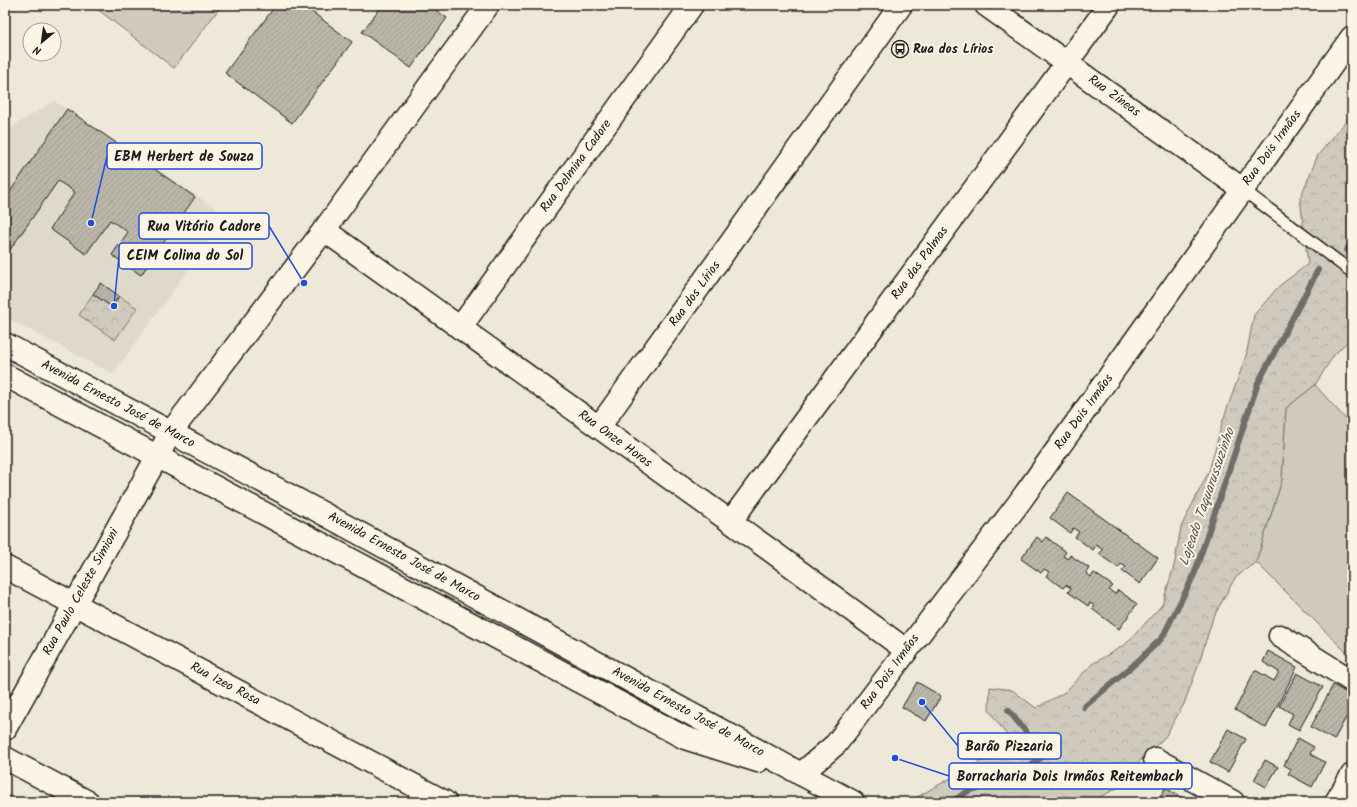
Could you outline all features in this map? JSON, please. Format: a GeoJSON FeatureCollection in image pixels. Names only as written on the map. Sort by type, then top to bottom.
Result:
{"type":"FeatureCollection","features":[{"type":"Feature","properties":{"kind":"street","name":"Rua Delmina Cadore"},"geometry":{"type":"LineString","coordinates":[[460,328],[692,5]]}},
{"type":"Feature","properties":{"kind":"street","name":"Rua dos Lírios"},"geometry":{"type":"LineString","coordinates":[[599,428],[901,5]]}},
{"type":"Feature","properties":{"kind":"street","name":"Rua Zíneas"},"geometry":{"type":"LineString","coordinates":[[986,5],[1067,62],[1242,190]]}},
{"type":"Feature","properties":{"kind":"street","name":"Rua das Palmas"},"geometry":{"type":"LineString","coordinates":[[730,521],[1109,5]]}},
{"type":"Feature","properties":{"kind":"street","name":"Rua Paulo Celeste Simioni"},"geometry":{"type":"LineString","coordinates":[[5,729],[171,432],[324,230],[482,7]]}},
{"type":"Feature","properties":{"kind":"street","name":"Rua Dois Irmãos"},"geometry":{"type":"LineString","coordinates":[[801,774],[836,744],[1018,504],[1352,37]]}},
{"type":"Feature","properties":{"kind":"street","name":"Rua Onze Horas"},"geometry":{"type":"LineString","coordinates":[[324,230],[730,521],[906,650]]}},
{"type":"Feature","properties":{"kind":"street","name":"Avenida Ernesto José de Marco"},"geometry":{"type":"LineString","coordinates":[[5,344],[171,432],[853,802]]}},
{"type":"Feature","properties":{"kind":"street","name":"Avenida Ernesto José de Marco"},"geometry":{"type":"LineString","coordinates":[[5,375],[685,738],[801,774]]}},
{"type":"Feature","properties":{"kind":"street","name":"Rua Izeo Rosa"},"geometry":{"type":"LineString","coordinates":[[5,567],[445,802]]}},
{"type":"Feature","properties":{"kind":"street"},"geometry":{"type":"LineString","coordinates":[[1280,636],[1352,681]]}},
{"type":"Feature","properties":{"kind":"street"},"geometry":{"type":"LineString","coordinates":[[5,758],[88,802]]}},
{"type":"Feature","properties":{"kind":"street"},"geometry":{"type":"LineString","coordinates":[[1155,759],[1233,802]]}},
{"type":"Feature","properties":{"kind":"street"},"geometry":{"type":"LineString","coordinates":[[1336,802],[1352,775]]}},
{"type":"Feature","properties":{"kind":"lane"},"geometry":{"type":"LineString","coordinates":[[1242,190],[1352,272]]}},
{"type":"Feature","properties":{"kind":"shaded area"},"geometry":{"type":"Polygon","coordinates":[[[54,101],[227,216],[113,374],[5,317],[5,131],[54,101]]]}},
{"type":"Feature","properties":{"kind":"green space"},"geometry":{"type":"Polygon","coordinates":[[[92,5],[222,5],[174,68],[92,5]]]}},
{"type":"Feature","properties":{"kind":"green space"},"geometry":{"type":"Polygon","coordinates":[[[1352,114],[1352,337],[1334,355],[1315,385],[1286,408],[1282,480],[1256,562],[1235,578],[1213,618],[1184,704],[1165,737],[1139,762],[1119,787],[1091,802],[910,801],[1006,747],[1008,737],[989,710],[990,687],[1012,690],[1036,708],[1065,692],[1092,664],[1126,644],[1162,605],[1174,566],[1181,527],[1209,471],[1223,420],[1246,356],[1254,315],[1279,286],[1308,264],[1300,198],[1318,155],[1352,114]]]}},
{"type":"Feature","properties":{"kind":"green space"},"geometry":{"type":"Polygon","coordinates":[[[93,294],[112,307],[119,296],[137,308],[115,340],[79,315],[93,294]]]}},
{"type":"Feature","properties":{"kind":"green space"},"geometry":{"type":"Polygon","coordinates":[[[1315,385],[1352,426],[1352,658],[1256,562],[1282,480],[1286,408],[1315,385]]]}},
{"type":"Feature","properties":{"kind":"building"},"geometry":{"type":"Polygon","coordinates":[[[276,5],[303,5],[352,42],[292,123],[225,73],[276,5]]]}},
{"type":"Feature","properties":{"kind":"building"},"geometry":{"type":"Polygon","coordinates":[[[382,5],[429,5],[447,18],[411,68],[362,32],[382,5]]]}},
{"type":"Feature","properties":{"kind":"building"},"geometry":{"type":"Polygon","coordinates":[[[67,109],[195,197],[141,275],[112,255],[128,232],[110,220],[86,254],[50,229],[75,192],[58,181],[7,254],[5,252],[5,199],[67,109]]]}},
{"type":"Feature","properties":{"kind":"building"},"geometry":{"type":"Polygon","coordinates":[[[101,283],[119,296],[112,307],[93,294],[101,283]]]}},
{"type":"Feature","properties":{"kind":"building"},"geometry":{"type":"Polygon","coordinates":[[[1352,386],[1352,397],[1347,395],[1352,386]]]}},
{"type":"Feature","properties":{"kind":"building"},"geometry":{"type":"Polygon","coordinates":[[[1068,493],[1158,558],[1140,584],[1122,571],[1126,567],[1121,564],[1118,568],[1099,554],[1103,550],[1096,545],[1093,550],[1075,537],[1079,532],[1073,528],[1070,533],[1050,518],[1068,493]]]}},
{"type":"Feature","properties":{"kind":"building"},"geometry":{"type":"Polygon","coordinates":[[[1037,537],[1043,542],[1046,537],[1066,552],[1063,556],[1068,559],[1070,555],[1089,568],[1086,573],[1091,577],[1094,573],[1113,586],[1109,590],[1115,594],[1118,590],[1137,604],[1119,629],[1092,609],[1095,606],[1090,603],[1088,606],[1068,592],[1071,588],[1066,585],[1063,588],[1046,576],[1049,572],[1044,569],[1041,573],[1021,559],[1037,537]]]}},
{"type":"Feature","properties":{"kind":"building"},"geometry":{"type":"Polygon","coordinates":[[[1268,651],[1297,667],[1266,728],[1235,710],[1255,670],[1274,681],[1279,672],[1263,662],[1268,651]]]}},
{"type":"Feature","properties":{"kind":"building"},"geometry":{"type":"Polygon","coordinates":[[[1297,673],[1323,687],[1299,730],[1288,724],[1293,714],[1279,706],[1297,673]]]}},
{"type":"Feature","properties":{"kind":"building"},"geometry":{"type":"Polygon","coordinates":[[[917,682],[941,696],[926,721],[902,707],[917,682]]]}},
{"type":"Feature","properties":{"kind":"building"},"geometry":{"type":"Polygon","coordinates":[[[1333,685],[1352,696],[1352,706],[1334,740],[1311,727],[1333,685]]]}},
{"type":"Feature","properties":{"kind":"building"},"geometry":{"type":"Polygon","coordinates":[[[1228,729],[1246,739],[1228,772],[1210,762],[1228,729]]]}},
{"type":"Feature","properties":{"kind":"building"},"geometry":{"type":"Polygon","coordinates":[[[1298,738],[1314,747],[1310,754],[1325,762],[1312,787],[1288,774],[1291,769],[1284,765],[1298,738]]]}},
{"type":"Feature","properties":{"kind":"building"},"geometry":{"type":"Polygon","coordinates":[[[1265,760],[1278,767],[1266,787],[1254,780],[1265,760]]]}},
{"type":"Feature","properties":{"kind":"building"},"geometry":{"type":"Polygon","coordinates":[[[1165,788],[1186,800],[1186,802],[1158,802],[1165,788]]]}},
{"type":"Feature","properties":{"kind":"waterway","name":"Lajeado Taquarussuzinho"},"geometry":{"type":"LineString","coordinates":[[1347,250],[1352,241]]}},
{"type":"Feature","properties":{"kind":"waterway","name":"Lajeado Taquarussuzinho"},"geometry":{"type":"LineString","coordinates":[[1084,707],[1137,662],[1162,638],[1194,575],[1258,383],[1318,270]]}},
{"type":"Feature","properties":{"kind":"waterway"},"geometry":{"type":"LineString","coordinates":[[1008,710],[1045,755]]}},
{"type":"Feature","properties":{"kind":"waterway","name":"Lajeado Taquarussuzinho"},"geometry":{"type":"LineString","coordinates":[[951,802],[970,790],[1014,780],[1050,750]]}},
{"type":"Feature","properties":{"kind":"place","name":"Rua dos Lírios"},"geometry":{"type":"Point","coordinates":[900,49]}},
{"type":"Feature","properties":{"kind":"place","name":"EBM Herbert de Souza"},"geometry":{"type":"Point","coordinates":[91,223]}},
{"type":"Feature","properties":{"kind":"place","name":"Rua Vitório Cadore"},"geometry":{"type":"Point","coordinates":[304,283]}},
{"type":"Feature","properties":{"kind":"place","name":"CEIM Colina do Sol"},"geometry":{"type":"Point","coordinates":[114,306]}},
{"type":"Feature","properties":{"kind":"place","name":"Barão Pizzaria"},"geometry":{"type":"Point","coordinates":[922,702]}},
{"type":"Feature","properties":{"kind":"place","name":"Borracharia Dois Irmãos Reitembach"},"geometry":{"type":"Point","coordinates":[895,758]}}]}
